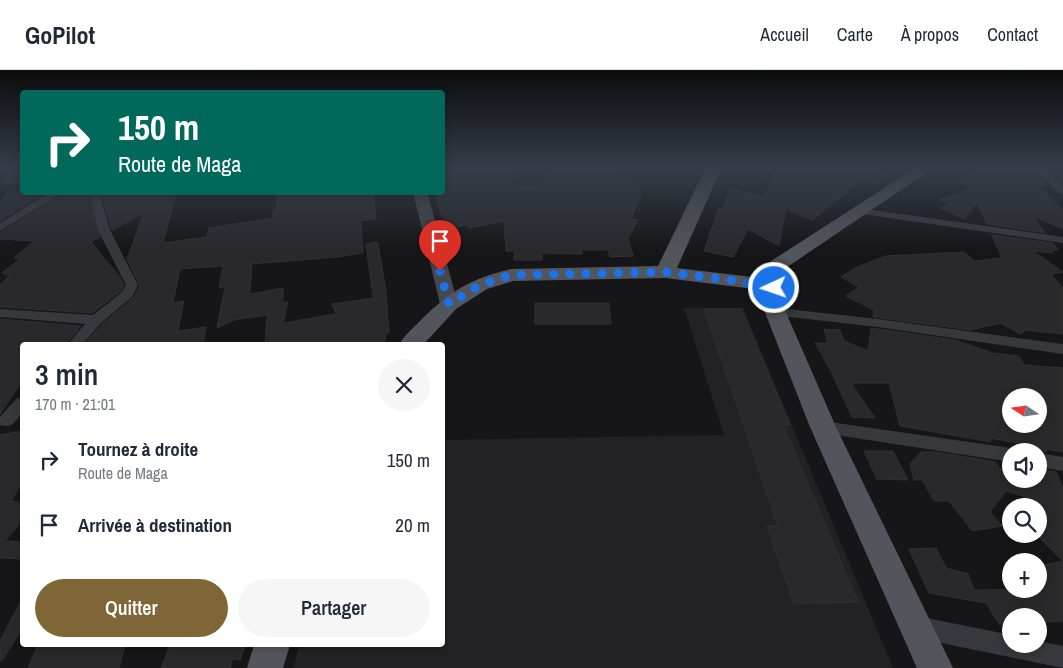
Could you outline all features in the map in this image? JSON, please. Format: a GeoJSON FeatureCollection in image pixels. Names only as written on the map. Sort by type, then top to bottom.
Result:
{"type":"FeatureCollection","features":[{"type":"Feature","properties":{"kind":"main road"},"geometry":{"type":"LineString","coordinates":[[421,195],[449,304]]}},
{"type":"Feature","properties":{"kind":"main road"},"geometry":{"type":"LineString","coordinates":[[665,272],[701,195]]}},
{"type":"Feature","properties":{"kind":"main road"},"geometry":{"type":"LineString","coordinates":[[763,291],[859,211],[884,195]]}},
{"type":"Feature","properties":{"kind":"main road"},"geometry":{"type":"LineString","coordinates":[[413,342],[449,304],[480,285],[511,275],[665,272],[763,291]]}},
{"type":"Feature","properties":{"kind":"main road"},"geometry":{"type":"LineString","coordinates":[[763,291],[823,427],[935,668]]}},
{"type":"Feature","properties":{"kind":"main road"},"geometry":{"type":"LineString","coordinates":[[265,668],[271,647]]}},
{"type":"Feature","properties":{"kind":"street"},"geometry":{"type":"LineString","coordinates":[[0,228],[53,195]]}},
{"type":"Feature","properties":{"kind":"street"},"geometry":{"type":"LineString","coordinates":[[77,342],[96,320],[128,294],[132,285],[104,230],[95,195]]}},
{"type":"Feature","properties":{"kind":"street"},"geometry":{"type":"LineString","coordinates":[[859,211],[1063,240]]}},
{"type":"Feature","properties":{"kind":"street"},"geometry":{"type":"LineString","coordinates":[[763,291],[878,323],[1063,349]]}},
{"type":"Feature","properties":{"kind":"street"},"geometry":{"type":"LineString","coordinates":[[0,313],[96,320]]}},
{"type":"Feature","properties":{"kind":"street"},"geometry":{"type":"LineString","coordinates":[[3,422],[20,405]]}},
{"type":"Feature","properties":{"kind":"street"},"geometry":{"type":"LineString","coordinates":[[3,422],[20,418]]}},
{"type":"Feature","properties":{"kind":"street"},"geometry":{"type":"LineString","coordinates":[[823,427],[1002,454]]}},
{"type":"Feature","properties":{"kind":"street"},"geometry":{"type":"LineString","coordinates":[[1047,461],[1063,464]]}},
{"type":"Feature","properties":{"kind":"street"},"geometry":{"type":"LineString","coordinates":[[917,627],[1063,657]]}},
{"type":"Feature","properties":{"kind":"shaded area"},"geometry":{"type":"Polygon","coordinates":[[[684,308],[743,308],[893,668],[293,668],[298,647],[445,647],[445,440],[724,435],[684,308]]]}},
{"type":"Feature","properties":{"kind":"building"},"geometry":{"type":"Polygon","coordinates":[[[6,195],[41,195],[0,221],[0,202],[6,195]]]}},
{"type":"Feature","properties":{"kind":"building"},"geometry":{"type":"Polygon","coordinates":[[[60,195],[88,195],[100,237],[91,242],[119,276],[124,285],[121,291],[92,313],[0,307],[0,285],[10,275],[2,273],[21,258],[14,258],[34,241],[0,239],[0,233],[60,195]]]}},
{"type":"Feature","properties":{"kind":"building"},"geometry":{"type":"Polygon","coordinates":[[[102,195],[177,195],[163,243],[207,237],[209,228],[273,218],[273,211],[276,210],[277,195],[373,195],[376,219],[361,221],[363,253],[252,264],[250,294],[283,288],[283,303],[288,302],[283,323],[336,314],[332,304],[373,298],[366,244],[378,242],[386,291],[389,333],[385,334],[386,342],[265,342],[267,315],[234,320],[217,328],[225,287],[219,288],[223,266],[180,269],[173,303],[184,301],[178,331],[206,327],[204,342],[87,342],[102,324],[133,298],[140,286],[127,259],[144,213],[112,230],[102,195]]]}},
{"type":"Feature","properties":{"kind":"building"},"geometry":{"type":"Polygon","coordinates":[[[641,195],[631,219],[638,220],[628,238],[633,256],[610,257],[608,250],[582,250],[582,254],[542,253],[542,260],[514,260],[514,251],[506,251],[504,221],[469,228],[467,225],[448,228],[435,196],[641,195]]]}},
{"type":"Feature","properties":{"kind":"building"},"geometry":{"type":"Polygon","coordinates":[[[728,195],[844,195],[812,220],[786,209],[779,246],[748,229],[733,257],[704,251],[719,208],[723,209],[728,195]]]}},
{"type":"Feature","properties":{"kind":"building"},"geometry":{"type":"Polygon","coordinates":[[[954,195],[1048,195],[1063,210],[1063,229],[1033,216],[1045,233],[987,224],[977,202],[965,219],[940,208],[950,205],[939,200],[954,195]]]}},
{"type":"Feature","properties":{"kind":"building"},"geometry":{"type":"Polygon","coordinates":[[[992,235],[1053,243],[1058,250],[1051,251],[1053,253],[1033,251],[1063,272],[1051,274],[1063,288],[1063,334],[1026,330],[1021,334],[1000,323],[971,330],[873,317],[874,310],[846,296],[859,287],[841,277],[857,267],[886,256],[964,252],[974,261],[1002,258],[992,235]]]}},
{"type":"Feature","properties":{"kind":"building"},"geometry":{"type":"Polygon","coordinates":[[[535,303],[609,303],[611,324],[535,324],[535,303]]]}},
{"type":"Feature","properties":{"kind":"building"},"geometry":{"type":"Polygon","coordinates":[[[704,309],[741,309],[790,425],[783,425],[858,602],[794,604],[767,526],[778,526],[704,309]]]}},
{"type":"Feature","properties":{"kind":"building"},"geometry":{"type":"Polygon","coordinates":[[[0,319],[81,326],[68,342],[20,342],[20,385],[0,414],[0,319]]]}},
{"type":"Feature","properties":{"kind":"building"},"geometry":{"type":"Polygon","coordinates":[[[871,328],[955,340],[993,353],[1019,356],[1024,365],[1063,368],[1063,452],[1047,449],[1047,443],[1017,443],[990,438],[991,442],[900,426],[889,383],[851,383],[875,418],[852,417],[831,371],[815,343],[828,343],[824,329],[840,330],[844,341],[868,351],[871,328]]]}},
{"type":"Feature","properties":{"kind":"building"},"geometry":{"type":"Polygon","coordinates":[[[20,431],[20,485],[11,501],[20,503],[20,523],[5,541],[20,542],[20,559],[0,558],[0,435],[20,431]]]}},
{"type":"Feature","properties":{"kind":"building"},"geometry":{"type":"Polygon","coordinates":[[[864,451],[893,451],[908,480],[877,479],[864,451]]]}},
{"type":"Feature","properties":{"kind":"building"},"geometry":{"type":"Polygon","coordinates":[[[921,452],[936,452],[996,462],[1002,469],[1002,488],[1047,488],[1047,470],[1056,472],[1063,488],[1063,561],[1045,543],[1047,543],[1047,498],[1024,498],[1023,496],[1006,491],[990,512],[1002,526],[972,531],[949,501],[934,501],[922,480],[914,480],[910,464],[921,452]]]}},
{"type":"Feature","properties":{"kind":"building"},"geometry":{"type":"Polygon","coordinates":[[[936,548],[946,568],[968,574],[974,590],[1002,590],[1002,598],[1047,598],[1047,564],[1063,561],[1063,621],[1047,622],[1047,608],[1002,608],[1002,624],[999,624],[986,603],[929,593],[909,549],[936,548]]]}},
{"type":"Feature","properties":{"kind":"building"},"geometry":{"type":"Polygon","coordinates":[[[20,603],[20,632],[1,662],[0,641],[20,603]]]}},
{"type":"Feature","properties":{"kind":"building"},"geometry":{"type":"Polygon","coordinates":[[[37,647],[124,647],[119,668],[28,668],[37,647]]]}},
{"type":"Feature","properties":{"kind":"building"},"geometry":{"type":"Polygon","coordinates":[[[169,647],[244,647],[240,660],[233,659],[230,668],[161,668],[169,647]]]}},
{"type":"Feature","properties":{"kind":"route"},"geometry":{"type":"LineString","coordinates":[[440,271],[449,304],[480,285],[511,275],[665,272],[746,282],[749,287],[759,292],[771,291],[774,288]]}}]}
